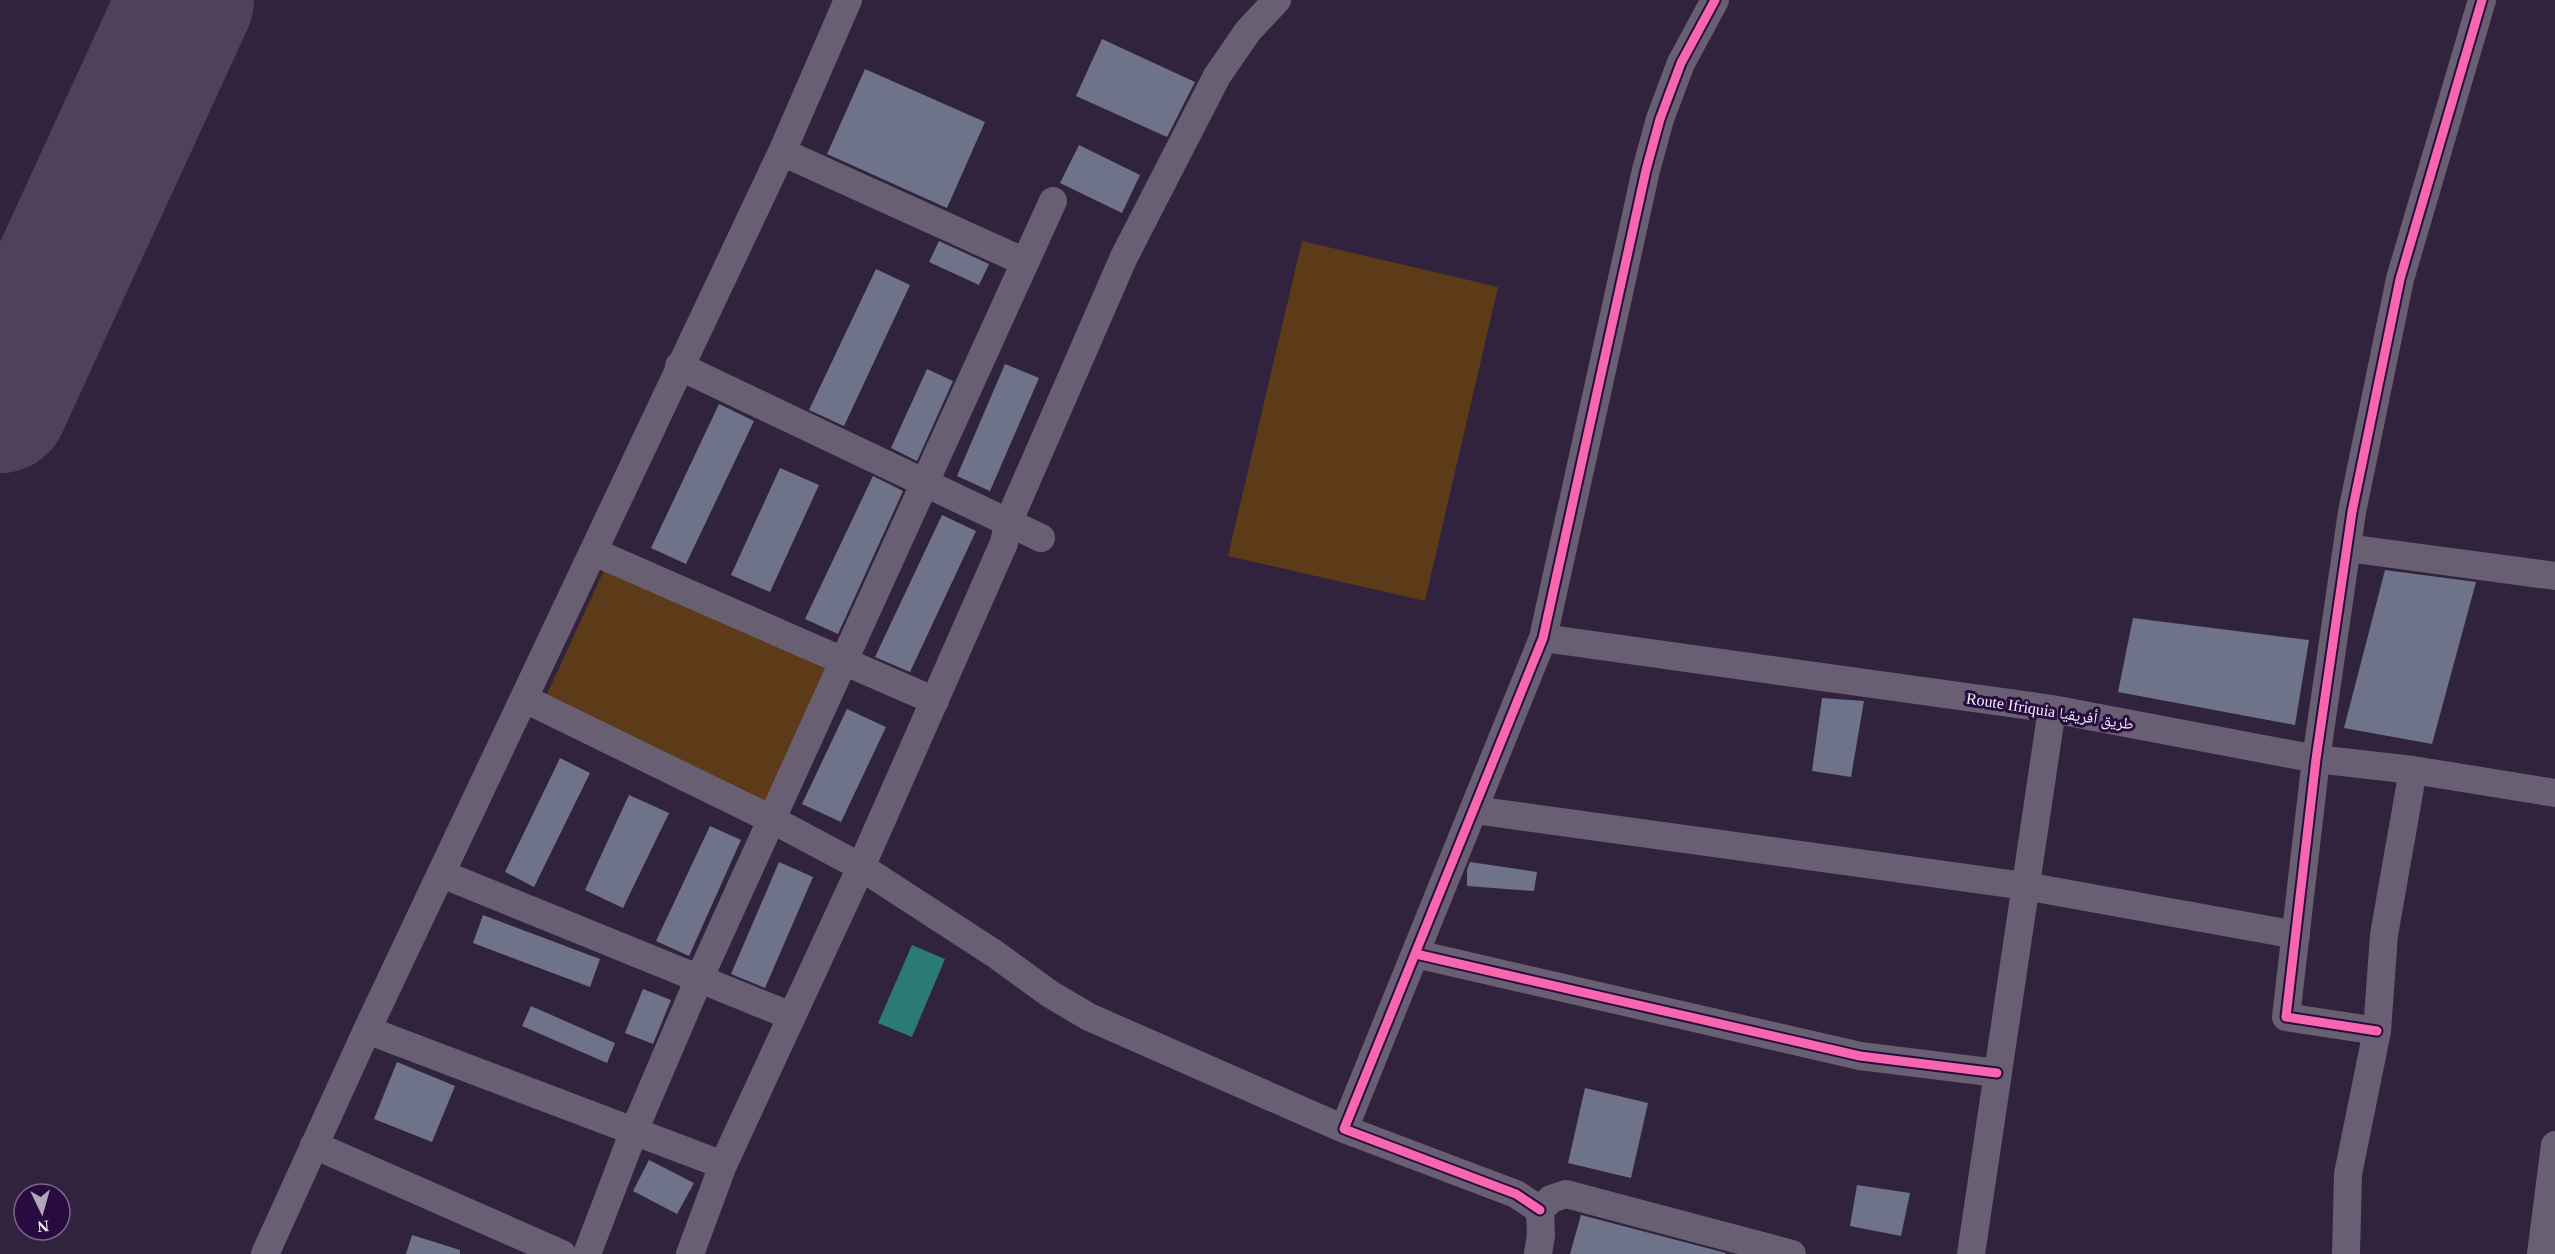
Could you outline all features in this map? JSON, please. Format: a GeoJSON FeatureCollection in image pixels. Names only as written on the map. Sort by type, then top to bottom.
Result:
{"type":"FeatureCollection","features":[{"type":"Feature","properties":{"kind":"street"},"geometry":{"type":"LineString","coordinates":[[265,1254],[367,1030],[782,152],[848,0]]}},
{"type":"Feature","properties":{"kind":"street"},"geometry":{"type":"LineString","coordinates":[[690,1254],[723,1165],[935,701],[1004,543],[1008,523],[1124,257],[1222,68],[1248,31],[1277,0]]}},
{"type":"Feature","properties":{"kind":"street"},"geometry":{"type":"LineString","coordinates":[[1344,1129],[1542,638],[1646,170],[1660,119],[1681,63],[1715,0]]}},
{"type":"Feature","properties":{"kind":"street"},"geometry":{"type":"LineString","coordinates":[[2377,1031],[2286,1017],[2316,759],[2352,512],[2400,279],[2482,0]]}},
{"type":"Feature","properties":{"kind":"street"},"geometry":{"type":"LineString","coordinates":[[782,152],[1025,262]]}},
{"type":"Feature","properties":{"kind":"street"},"geometry":{"type":"LineString","coordinates":[[587,1254],[633,1131],[699,979],[1053,201]]}},
{"type":"Feature","properties":{"kind":"street"},"geometry":{"type":"LineString","coordinates":[[679,366],[1041,538]]}},
{"type":"Feature","properties":{"kind":"street"},"geometry":{"type":"LineString","coordinates":[[2347,548],[2555,576]]}},
{"type":"Feature","properties":{"kind":"street"},"geometry":{"type":"LineString","coordinates":[[594,552],[935,701]]}},
{"type":"Feature","properties":{"kind":"street","name":"Route Ifriquia طريق أفريقيا"},"geometry":{"type":"LineString","coordinates":[[1542,638],[2052,709],[2316,759],[2413,770],[2555,793]]}},
{"type":"Feature","properties":{"kind":"street"},"geometry":{"type":"LineString","coordinates":[[525,699],[771,819],[861,867],[995,954],[1040,988],[1089,1017],[1344,1129],[1516,1194],[1540,1210]]}},
{"type":"Feature","properties":{"kind":"street"},"geometry":{"type":"LineString","coordinates":[[1971,1254],[2052,709]]}},
{"type":"Feature","properties":{"kind":"street"},"geometry":{"type":"LineString","coordinates":[[2346,1254],[2348,1174],[2377,1031],[2384,935],[2413,770]]}},
{"type":"Feature","properties":{"kind":"street"},"geometry":{"type":"LineString","coordinates":[[1474,810],[2025,886],[2296,934]]}},
{"type":"Feature","properties":{"kind":"street"},"geometry":{"type":"LineString","coordinates":[[442,874],[791,1016]]}},
{"type":"Feature","properties":{"kind":"street"},"geometry":{"type":"LineString","coordinates":[[1416,954],[1860,1056],[1997,1073]]}},
{"type":"Feature","properties":{"kind":"street"},"geometry":{"type":"LineString","coordinates":[[367,1030],[723,1165]]}},
{"type":"Feature","properties":{"kind":"street"},"geometry":{"type":"LineString","coordinates":[[314,1145],[562,1254]]}},
{"type":"Feature","properties":{"kind":"street"},"geometry":{"type":"LineString","coordinates":[[2541,1254],[2555,1145]]}},
{"type":"Feature","properties":{"kind":"street"},"geometry":{"type":"LineString","coordinates":[[1538,1254],[1541,1235],[1540,1210],[1551,1199],[1566,1194],[1735,1247],[1792,1254]]}},
{"type":"Feature","properties":{"kind":"shaded area"},"geometry":{"type":"Polygon","coordinates":[[[1302,241],[1498,287],[1425,601],[1228,556],[1302,241]]]}},
{"type":"Feature","properties":{"kind":"shaded area"},"geometry":{"type":"Polygon","coordinates":[[[605,568],[836,672],[773,811],[541,707],[605,568]]]}},
{"type":"Feature","properties":{"kind":"shaded area"},"geometry":{"type":"Polygon","coordinates":[[[912,945],[945,959],[912,1037],[878,1023],[912,945]]]}},
{"type":"Feature","properties":{"kind":"building"},"geometry":{"type":"Polygon","coordinates":[[[1102,39],[1195,82],[1167,137],[1076,96],[1102,39]]]}},
{"type":"Feature","properties":{"kind":"building"},"geometry":{"type":"Polygon","coordinates":[[[865,69],[985,122],[947,208],[827,154],[865,69]]]}},
{"type":"Feature","properties":{"kind":"building"},"geometry":{"type":"Polygon","coordinates":[[[1079,145],[1140,175],[1122,213],[1060,183],[1079,145]]]}},
{"type":"Feature","properties":{"kind":"building"},"geometry":{"type":"Polygon","coordinates":[[[939,241],[989,264],[979,285],[929,262],[939,241]]]}},
{"type":"Feature","properties":{"kind":"building"},"geometry":{"type":"Polygon","coordinates":[[[876,269],[910,285],[844,426],[809,410],[876,269]]]}},
{"type":"Feature","properties":{"kind":"building"},"geometry":{"type":"Polygon","coordinates":[[[1005,364],[1039,378],[990,491],[957,476],[1005,364]]]}},
{"type":"Feature","properties":{"kind":"building"},"geometry":{"type":"Polygon","coordinates":[[[927,369],[953,381],[917,461],[891,448],[927,369]]]}},
{"type":"Feature","properties":{"kind":"building"},"geometry":{"type":"Polygon","coordinates":[[[719,404],[754,421],[686,564],[651,548],[719,404]]]}},
{"type":"Feature","properties":{"kind":"building"},"geometry":{"type":"Polygon","coordinates":[[[780,468],[819,485],[770,592],[731,575],[780,468]]]}},
{"type":"Feature","properties":{"kind":"building"},"geometry":{"type":"Polygon","coordinates":[[[873,476],[903,491],[838,634],[805,619],[873,476]]]}},
{"type":"Feature","properties":{"kind":"building"},"geometry":{"type":"Polygon","coordinates":[[[942,515],[976,531],[910,672],[875,657],[942,515]]]}},
{"type":"Feature","properties":{"kind":"building"},"geometry":{"type":"Polygon","coordinates":[[[2385,570],[2476,582],[2432,744],[2344,728],[2385,570]]]}},
{"type":"Feature","properties":{"kind":"building"},"geometry":{"type":"Polygon","coordinates":[[[2133,618],[2309,640],[2295,725],[2118,692],[2133,618]]]}},
{"type":"Feature","properties":{"kind":"building"},"geometry":{"type":"Polygon","coordinates":[[[1822,698],[1864,701],[1851,777],[1812,771],[1822,698]]]}},
{"type":"Feature","properties":{"kind":"building"},"geometry":{"type":"Polygon","coordinates":[[[847,709],[886,727],[841,822],[802,804],[847,709]]]}},
{"type":"Feature","properties":{"kind":"building"},"geometry":{"type":"Polygon","coordinates":[[[560,758],[590,773],[534,887],[505,872],[560,758]]]}},
{"type":"Feature","properties":{"kind":"building"},"geometry":{"type":"Polygon","coordinates":[[[629,795],[669,813],[623,908],[585,890],[629,795]]]}},
{"type":"Feature","properties":{"kind":"building"},"geometry":{"type":"Polygon","coordinates":[[[710,826],[741,840],[689,956],[656,941],[710,826]]]}},
{"type":"Feature","properties":{"kind":"building"},"geometry":{"type":"Polygon","coordinates":[[[779,862],[813,877],[765,988],[731,974],[779,862]]]}},
{"type":"Feature","properties":{"kind":"building"},"geometry":{"type":"Polygon","coordinates":[[[1470,862],[1537,872],[1534,891],[1467,886],[1467,870],[1470,862]]]}},
{"type":"Feature","properties":{"kind":"building"},"geometry":{"type":"Polygon","coordinates":[[[483,915],[600,959],[590,987],[473,943],[483,915]]]}},
{"type":"Feature","properties":{"kind":"building"},"geometry":{"type":"Polygon","coordinates":[[[643,989],[671,1000],[653,1044],[625,1033],[643,989]]]}},
{"type":"Feature","properties":{"kind":"building"},"geometry":{"type":"Polygon","coordinates":[[[531,1006],[615,1043],[607,1063],[522,1026],[531,1006]]]}},
{"type":"Feature","properties":{"kind":"building"},"geometry":{"type":"Polygon","coordinates":[[[397,1062],[455,1086],[432,1142],[374,1119],[397,1062]]]}},
{"type":"Feature","properties":{"kind":"building"},"geometry":{"type":"Polygon","coordinates":[[[1585,1088],[1648,1103],[1631,1178],[1568,1163],[1585,1088]]]}},
{"type":"Feature","properties":{"kind":"building"},"geometry":{"type":"Polygon","coordinates":[[[649,1160],[694,1183],[677,1214],[633,1191],[649,1160]]]}},
{"type":"Feature","properties":{"kind":"building"},"geometry":{"type":"Polygon","coordinates":[[[1857,1185],[1910,1193],[1901,1236],[1850,1226],[1857,1185]]]}},
{"type":"Feature","properties":{"kind":"building"},"geometry":{"type":"Polygon","coordinates":[[[1581,1215],[1726,1253],[1570,1254],[1581,1215]]]}},
{"type":"Feature","properties":{"kind":"building"},"geometry":{"type":"Polygon","coordinates":[[[412,1235],[460,1250],[460,1254],[406,1254],[412,1235]]]}},
{"type":"Feature","properties":{"kind":"runway"},"geometry":{"type":"LineString","coordinates":[[0,405],[186,0]]}},
{"type":"Feature","properties":{"kind":"cycle path"},"geometry":{"type":"LineString","coordinates":[[1540,1210],[1516,1194],[1344,1129],[1543,638],[1646,170],[1660,119],[1681,63],[1715,0]]}},
{"type":"Feature","properties":{"kind":"cycle path"},"geometry":{"type":"LineString","coordinates":[[2377,1031],[2286,1017],[2316,759],[2352,512],[2400,279],[2482,0]]}},
{"type":"Feature","properties":{"kind":"cycle path"},"geometry":{"type":"LineString","coordinates":[[1416,954],[1860,1056],[1997,1073]]}}]}
